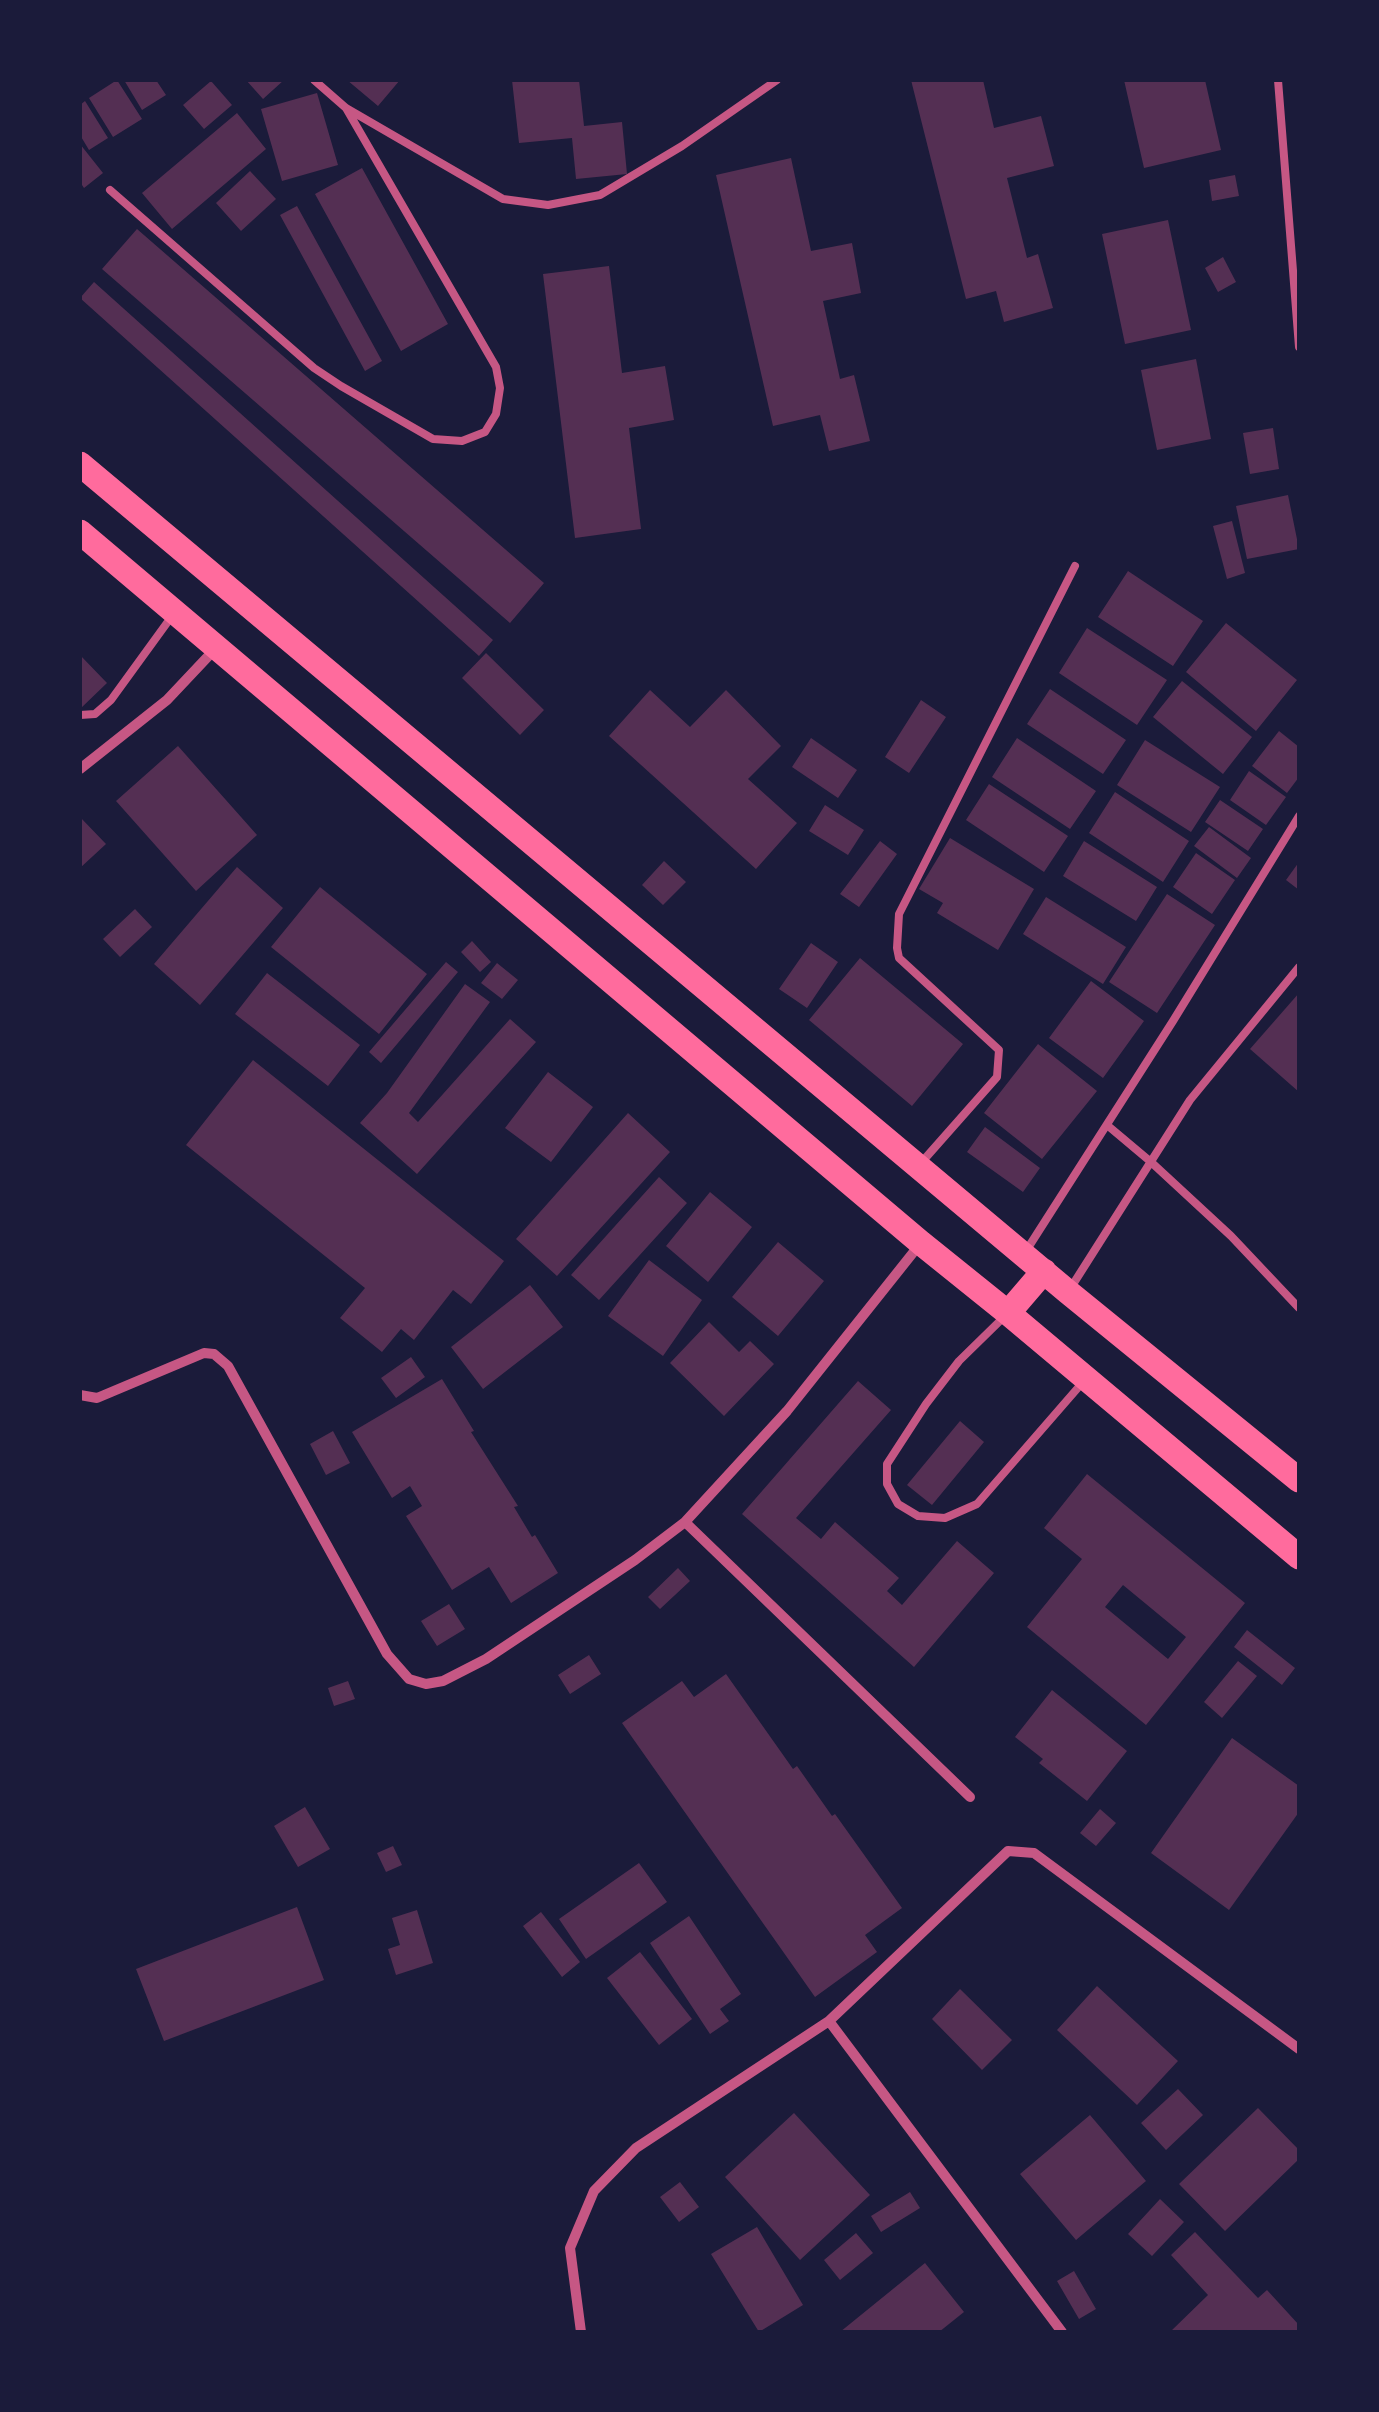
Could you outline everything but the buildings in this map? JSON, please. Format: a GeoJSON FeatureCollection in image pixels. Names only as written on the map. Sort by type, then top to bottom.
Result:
{"type":"FeatureCollection","features":[{"type":"Feature","properties":{"kind":"main road"},"geometry":{"type":"LineString","coordinates":[[80,464],[1068,1292],[1299,1480]]}},
{"type":"Feature","properties":{"kind":"main road"},"geometry":{"type":"LineString","coordinates":[[83,542],[216,648],[1299,1557]]}},
{"type":"Feature","properties":{"kind":"main road"},"geometry":{"type":"LineString","coordinates":[[1008,1313],[1034,1263]]}},
{"type":"Feature","properties":{"kind":"street"},"geometry":{"type":"LineString","coordinates":[[80,769],[167,700],[216,648]]}},
{"type":"Feature","properties":{"kind":"street"},"geometry":{"type":"LineString","coordinates":[[80,1395],[97,1398],[204,1353],[214,1354],[228,1366],[387,1654],[408,1679],[426,1684],[443,1681],[486,1659],[685,1522],[787,1412],[921,1243]]}},
{"type":"Feature","properties":{"kind":"street"},"geometry":{"type":"LineString","coordinates":[[685,1522],[970,1797]]}},
{"type":"Feature","properties":{"kind":"street"},"geometry":{"type":"LineString","coordinates":[[580,2332],[570,2248],[594,2191],[636,2148],[829,2021],[1008,1851],[1034,1852],[1299,2049]]}},
{"type":"Feature","properties":{"kind":"street"},"geometry":{"type":"LineString","coordinates":[[829,2021],[1062,2332]]}},
{"type":"Feature","properties":{"kind":"lane"},"geometry":{"type":"LineString","coordinates":[[314,80],[346,108],[503,200],[548,205],[600,195],[682,146],[777,80]]}},
{"type":"Feature","properties":{"kind":"lane"},"geometry":{"type":"LineString","coordinates":[[1278,80],[1299,348]]}},
{"type":"Feature","properties":{"kind":"lane"},"geometry":{"type":"LineString","coordinates":[[110,190],[314,368],[433,439],[462,441],[485,432],[496,414],[500,388],[496,367],[346,108]]}},
{"type":"Feature","properties":{"kind":"lane"},"geometry":{"type":"LineString","coordinates":[[918,1166],[997,1077],[999,1050],[900,958],[896,948],[899,914],[1075,566]]}},
{"type":"Feature","properties":{"kind":"lane"},"geometry":{"type":"LineString","coordinates":[[80,715],[94,714],[111,700],[174,613]]}},
{"type":"Feature","properties":{"kind":"lane"},"geometry":{"type":"LineString","coordinates":[[1034,1263],[1107,1126],[1299,816]]}},
{"type":"Feature","properties":{"kind":"lane"},"geometry":{"type":"LineString","coordinates":[[1068,1292],[1190,1100],[1299,967]]}},
{"type":"Feature","properties":{"kind":"lane"},"geometry":{"type":"LineString","coordinates":[[1107,1126],[1231,1236],[1299,1308]]}},
{"type":"Feature","properties":{"kind":"lane"},"geometry":{"type":"LineString","coordinates":[[1008,1313],[959,1361],[887,1464],[887,1484],[898,1504],[918,1516],[945,1518],[976,1504],[1086,1379]]}}]}
